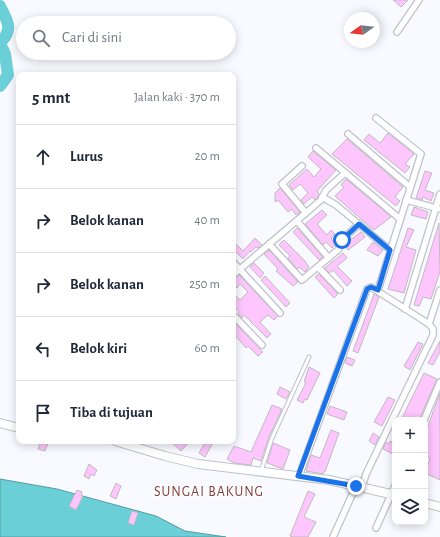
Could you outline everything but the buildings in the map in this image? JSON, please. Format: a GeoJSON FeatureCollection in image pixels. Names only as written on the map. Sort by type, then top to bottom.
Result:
{"type":"FeatureCollection","features":[{"type":"Feature","properties":{"kind":"street"},"geometry":{"type":"LineString","coordinates":[[397,32],[418,2],[411,0]]}},
{"type":"Feature","properties":{"kind":"street"},"geometry":{"type":"LineString","coordinates":[[376,118],[421,154],[378,290]]}},
{"type":"Feature","properties":{"kind":"street"},"geometry":{"type":"LineString","coordinates":[[348,134],[410,187]]}},
{"type":"Feature","properties":{"kind":"street"},"geometry":{"type":"LineString","coordinates":[[316,148],[400,219]]}},
{"type":"Feature","properties":{"kind":"street"},"geometry":{"type":"LineString","coordinates":[[302,166],[282,184],[306,213]]}},
{"type":"Feature","properties":{"kind":"street"},"geometry":{"type":"LineString","coordinates":[[236,272],[306,213],[322,197],[326,190],[345,173]]}},
{"type":"Feature","properties":{"kind":"street"},"geometry":{"type":"LineString","coordinates":[[405,309],[438,209],[440,194]]}},
{"type":"Feature","properties":{"kind":"street"},"geometry":{"type":"LineString","coordinates":[[322,197],[336,205],[390,250]]}},
{"type":"Feature","properties":{"kind":"street"},"geometry":{"type":"LineString","coordinates":[[406,200],[438,209]]}},
{"type":"Feature","properties":{"kind":"street"},"geometry":{"type":"LineString","coordinates":[[297,221],[329,258]]}},
{"type":"Feature","properties":{"kind":"street"},"geometry":{"type":"LineString","coordinates":[[269,244],[302,280],[339,249],[342,240],[359,224]]}},
{"type":"Feature","properties":{"kind":"street"},"geometry":{"type":"LineString","coordinates":[[236,265],[280,313]]}},
{"type":"Feature","properties":{"kind":"street"},"geometry":{"type":"LineString","coordinates":[[318,267],[340,290]]}},
{"type":"Feature","properties":{"kind":"street"},"geometry":{"type":"LineString","coordinates":[[298,476],[367,289],[371,287],[378,290],[429,324],[433,329],[433,335],[366,474],[333,537]]}},
{"type":"Feature","properties":{"kind":"street"},"geometry":{"type":"LineString","coordinates":[[429,324],[440,290]]}},
{"type":"Feature","properties":{"kind":"street"},"geometry":{"type":"LineString","coordinates":[[236,318],[262,345]]}},
{"type":"Feature","properties":{"kind":"street"},"geometry":{"type":"LineString","coordinates":[[425,417],[440,382]]}},
{"type":"Feature","properties":{"kind":"street"},"geometry":{"type":"LineString","coordinates":[[0,423],[16,427]]}},
{"type":"Feature","properties":{"kind":"street"},"geometry":{"type":"LineString","coordinates":[[125,444],[187,462],[298,476],[392,492]]}},
{"type":"Feature","properties":{"kind":"street"},"geometry":{"type":"LineString","coordinates":[[376,528],[392,496]]}},
{"type":"Feature","properties":{"kind":"street"},"geometry":{"type":"LineString","coordinates":[[428,504],[440,507]]}},
{"type":"Feature","properties":{"kind":"lane"},"geometry":{"type":"LineString","coordinates":[[260,472],[272,438],[309,357]]}},
{"type":"Feature","properties":{"kind":"water"},"geometry":{"type":"Polygon","coordinates":[[[0,479],[57,489],[156,516],[185,531],[226,537],[0,537],[0,479]]]}},
{"type":"Feature","properties":{"kind":"waterway"},"geometry":{"type":"LineString","coordinates":[[0,6],[8,24],[7,33],[1,42],[1,46],[5,54],[8,75],[0,86]]}},
{"type":"Feature","properties":{"kind":"district","name":"SUNGAI BAKUNG"},"geometry":{"type":"Point","coordinates":[209,491]}},
{"type":"Feature","properties":{"kind":"route"},"geometry":{"type":"LineString","coordinates":[[342,240],[359,224],[390,250],[378,290],[371,287],[367,289],[298,476],[329,480],[356,486]]}}]}
